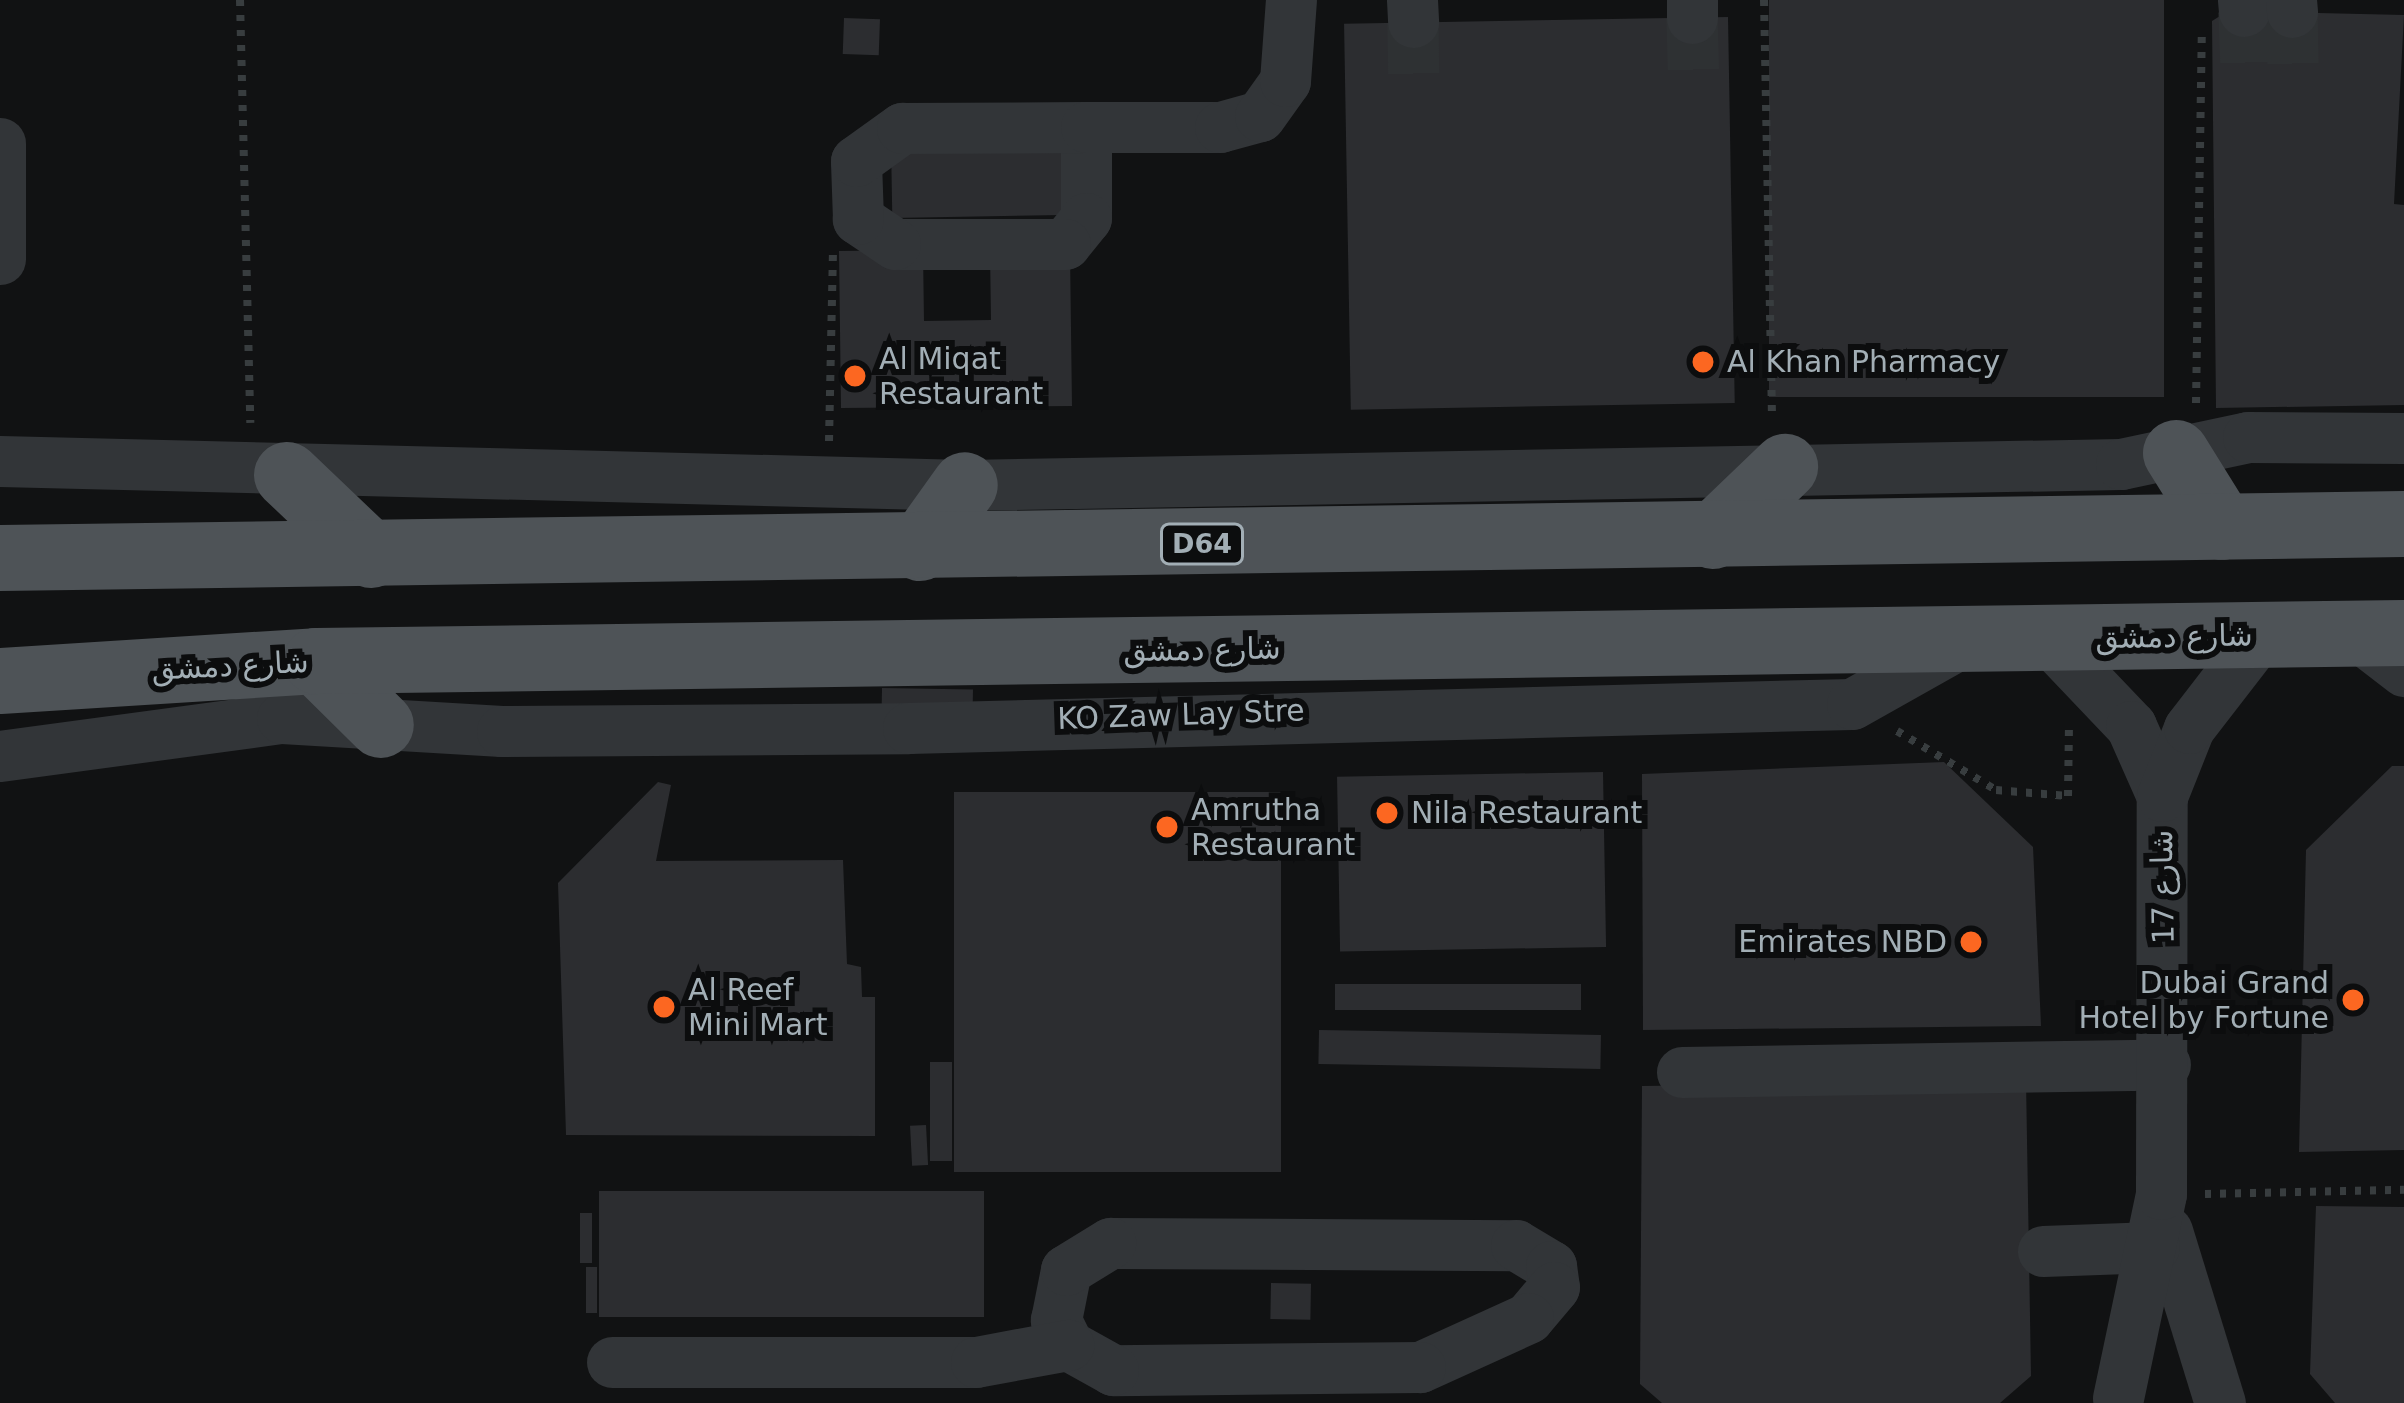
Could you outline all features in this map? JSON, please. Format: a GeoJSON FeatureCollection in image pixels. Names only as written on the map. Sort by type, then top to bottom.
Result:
{"type":"FeatureCollection","features":[{"type":"Feature","properties":{"kind":"main road"},"geometry":{"type":"LineString","coordinates":[[2186,450],[2222,527]]}},
{"type":"Feature","properties":{"kind":"main road"},"geometry":{"type":"LineString","coordinates":[[1713,536],[1779,468]]}},
{"type":"Feature","properties":{"kind":"main road"},"geometry":{"type":"LineString","coordinates":[[269,474],[371,555]]}},
{"type":"Feature","properties":{"kind":"main road"},"geometry":{"type":"LineString","coordinates":[[920,548],[965,485]]}},
{"type":"Feature","properties":{"kind":"main road","name":"D64"},"geometry":{"type":"LineString","coordinates":[[0,558],[2404,524]]}},
{"type":"Feature","properties":{"kind":"main road"},"geometry":{"type":"LineString","coordinates":[[0,596],[175,557]]}},
{"type":"Feature","properties":{"kind":"main road","name":"شارع دمشق"},"geometry":{"type":"LineString","coordinates":[[0,682],[316,661],[2260,636],[2388,646]]}},
{"type":"Feature","properties":{"kind":"main road"},"geometry":{"type":"LineString","coordinates":[[316,661],[381,724]]}},
{"type":"Feature","properties":{"kind":"street"},"geometry":{"type":"LineString","coordinates":[[1086,127],[1086,218],[1065,244],[895,244],[858,219],[850,180],[884,133],[1086,127],[1220,127],[1260,116],[1285,81],[1291,0]]}},
{"type":"Feature","properties":{"kind":"street"},"geometry":{"type":"LineString","coordinates":[[0,143],[0,259]]}},
{"type":"Feature","properties":{"kind":"street"},"geometry":{"type":"LineString","coordinates":[[0,461],[269,474],[965,485],[2121,464],[2186,450],[2404,438]]}},
{"type":"Feature","properties":{"kind":"street","name":"شارع 17"},"geometry":{"type":"LineString","coordinates":[[2115,1401],[2154,1247],[2161,1195],[2165,1064],[2162,796],[2189,728],[2260,636]]}},
{"type":"Feature","properties":{"kind":"street","name":"شارع 17"},"geometry":{"type":"LineString","coordinates":[[2049,640],[2131,726],[2162,796]]}},
{"type":"Feature","properties":{"kind":"street","name":"KO Zaw Lay Stre"},"geometry":{"type":"LineString","coordinates":[[0,756],[206,722],[908,728],[1852,704],[1964,641]]}},
{"type":"Feature","properties":{"kind":"street"},"geometry":{"type":"LineString","coordinates":[[1682,1072],[2165,1064]]}},
{"type":"Feature","properties":{"kind":"street","name":"شارع 17"},"geometry":{"type":"LineString","coordinates":[[2161,1195],[2180,1297],[2217,1403]]}},
{"type":"Feature","properties":{"kind":"street"},"geometry":{"type":"LineString","coordinates":[[1110,1243],[1516,1245],[1551,1266],[1545,1307],[1437,1364],[1190,1386],[1113,1370],[1068,1345],[1056,1320],[1061,1282],[1084,1251],[1110,1243]]}},
{"type":"Feature","properties":{"kind":"street"},"geometry":{"type":"LineString","coordinates":[[2043,1251],[2154,1247]]}},
{"type":"Feature","properties":{"kind":"street"},"geometry":{"type":"LineString","coordinates":[[612,1362],[976,1362],[1068,1345]]}},
{"type":"Feature","properties":{"kind":"street"},"geometry":{"type":"LineString","coordinates":[[2115,1401],[2153,1388],[2217,1403]]}},
{"type":"Feature","properties":{"kind":"path"},"geometry":{"type":"LineString","coordinates":[[240,0],[269,474]]}},
{"type":"Feature","properties":{"kind":"path"},"geometry":{"type":"LineString","coordinates":[[1764,0],[1779,468]]}},
{"type":"Feature","properties":{"kind":"path"},"geometry":{"type":"LineString","coordinates":[[2186,450],[2272,5]]}},
{"type":"Feature","properties":{"kind":"path"},"geometry":{"type":"LineString","coordinates":[[829,484],[831,257],[858,219]]}},
{"type":"Feature","properties":{"kind":"path"},"geometry":{"type":"LineString","coordinates":[[1852,704],[1996,790],[2068,796]]}},
{"type":"Feature","properties":{"kind":"path"},"geometry":{"type":"LineString","coordinates":[[2161,1195],[2404,1190]]}},
{"type":"Feature","properties":{"kind":"building"},"geometry":{"type":"Polygon","coordinates":[[[1769,0],[2164,0],[2164,397],[1769,397],[1769,0]]]}},
{"type":"Feature","properties":{"kind":"building"},"geometry":{"type":"Polygon","coordinates":[[[2228,11],[2404,15],[2394,204],[2404,205],[2404,405],[2216,408],[2212,21],[2228,11]]]}},
{"type":"Feature","properties":{"kind":"building"},"geometry":{"type":"Polygon","coordinates":[[[1728,17],[1735,403],[1351,410],[1344,24],[1728,17]]]}},
{"type":"Feature","properties":{"kind":"building"},"geometry":{"type":"Polygon","coordinates":[[[844,18],[880,19],[879,55],[843,54],[844,18]]]}},
{"type":"Feature","properties":{"kind":"building"},"geometry":{"type":"Polygon","coordinates":[[[1061,141],[1062,215],[892,218],[891,144],[1061,141]]]}},
{"type":"Feature","properties":{"kind":"building"},"geometry":{"type":"Polygon","coordinates":[[[923,250],[924,321],[991,320],[990,251],[1070,251],[1072,406],[841,408],[839,251],[923,250]]]}},
{"type":"Feature","properties":{"kind":"building"},"geometry":{"type":"Polygon","coordinates":[[[882,688],[973,690],[972,718],[882,716],[882,688]]]}},
{"type":"Feature","properties":{"kind":"building"},"geometry":{"type":"Polygon","coordinates":[[[1944,762],[2033,847],[2041,1026],[1643,1030],[1642,774],[1944,762]]]}},
{"type":"Feature","properties":{"kind":"building","name":"Dubai Grand Hotel by Fortune"},"geometry":{"type":"Polygon","coordinates":[[[2392,766],[2404,766],[2404,1150],[2299,1152],[2306,850],[2392,766]]]}},
{"type":"Feature","properties":{"kind":"building"},"geometry":{"type":"Polygon","coordinates":[[[1603,772],[1606,947],[1340,952],[1337,777],[1603,772]]]}},
{"type":"Feature","properties":{"kind":"building"},"geometry":{"type":"Polygon","coordinates":[[[658,782],[671,785],[656,861],[843,860],[847,964],[861,967],[862,997],[875,997],[875,1136],[566,1135],[558,883],[658,782]]]}},
{"type":"Feature","properties":{"kind":"building"},"geometry":{"type":"Polygon","coordinates":[[[954,792],[1281,792],[1281,1172],[954,1172],[954,792]]]}},
{"type":"Feature","properties":{"kind":"building"},"geometry":{"type":"Polygon","coordinates":[[[1335,984],[1581,984],[1581,1010],[1335,1010],[1335,984]]]}},
{"type":"Feature","properties":{"kind":"building"},"geometry":{"type":"Polygon","coordinates":[[[1319,1030],[1601,1035],[1600,1069],[1318,1064],[1319,1030]]]}},
{"type":"Feature","properties":{"kind":"building"},"geometry":{"type":"Polygon","coordinates":[[[930,1062],[952,1062],[952,1161],[930,1161],[930,1062]]]}},
{"type":"Feature","properties":{"kind":"building"},"geometry":{"type":"Polygon","coordinates":[[[2026,1081],[2031,1376],[2000,1403],[1662,1403],[1640,1384],[1642,1086],[2026,1081]]]}},
{"type":"Feature","properties":{"kind":"building"},"geometry":{"type":"Polygon","coordinates":[[[926,1125],[928,1165],[912,1166],[910,1126],[926,1125]]]}},
{"type":"Feature","properties":{"kind":"building"},"geometry":{"type":"Polygon","coordinates":[[[599,1191],[984,1191],[984,1317],[599,1317],[599,1191]]]}},
{"type":"Feature","properties":{"kind":"building"},"geometry":{"type":"Polygon","coordinates":[[[2316,1206],[2404,1207],[2404,1403],[2335,1403],[2310,1374],[2316,1206]]]}},
{"type":"Feature","properties":{"kind":"building"},"geometry":{"type":"Polygon","coordinates":[[[580,1213],[592,1213],[592,1263],[580,1263],[580,1213]]]}},
{"type":"Feature","properties":{"kind":"building"},"geometry":{"type":"Polygon","coordinates":[[[586,1267],[597,1267],[597,1313],[586,1313],[586,1267]]]}},
{"type":"Feature","properties":{"kind":"building"},"geometry":{"type":"Polygon","coordinates":[[[1271,1283],[1311,1284],[1310,1320],[1270,1319],[1271,1283]]]}},
{"type":"Feature","properties":{"kind":"tunnel"},"geometry":{"type":"LineString","coordinates":[[2244,11],[2246,69]]}},
{"type":"Feature","properties":{"kind":"tunnel"},"geometry":{"type":"LineString","coordinates":[[2292,12],[2293,66]]}},
{"type":"Feature","properties":{"kind":"tunnel"},"geometry":{"type":"LineString","coordinates":[[1692,18],[1694,88]]}},
{"type":"Feature","properties":{"kind":"tunnel"},"geometry":{"type":"LineString","coordinates":[[1413,22],[1414,90]]}},
{"type":"Feature","properties":{"kind":"place","name":"Al Khan Pharmacy"},"geometry":{"type":"Point","coordinates":[1703,362]}},
{"type":"Feature","properties":{"kind":"place","name":"Al Miqat Restaurant"},"geometry":{"type":"Point","coordinates":[855,376]}},
{"type":"Feature","properties":{"kind":"place","name":"Nila Restaurant"},"geometry":{"type":"Point","coordinates":[1387,813]}},
{"type":"Feature","properties":{"kind":"place","name":"Amrutha Restaurant"},"geometry":{"type":"Point","coordinates":[1167,827]}},
{"type":"Feature","properties":{"kind":"place","name":"Emirates NBD"},"geometry":{"type":"Point","coordinates":[1971,942]}},
{"type":"Feature","properties":{"kind":"place","name":"Dubai Grand Hotel by Fortune"},"geometry":{"type":"Point","coordinates":[2353,1000]}},
{"type":"Feature","properties":{"kind":"place","name":"Al Reef Mini Mart"},"geometry":{"type":"Point","coordinates":[664,1007]}}]}
